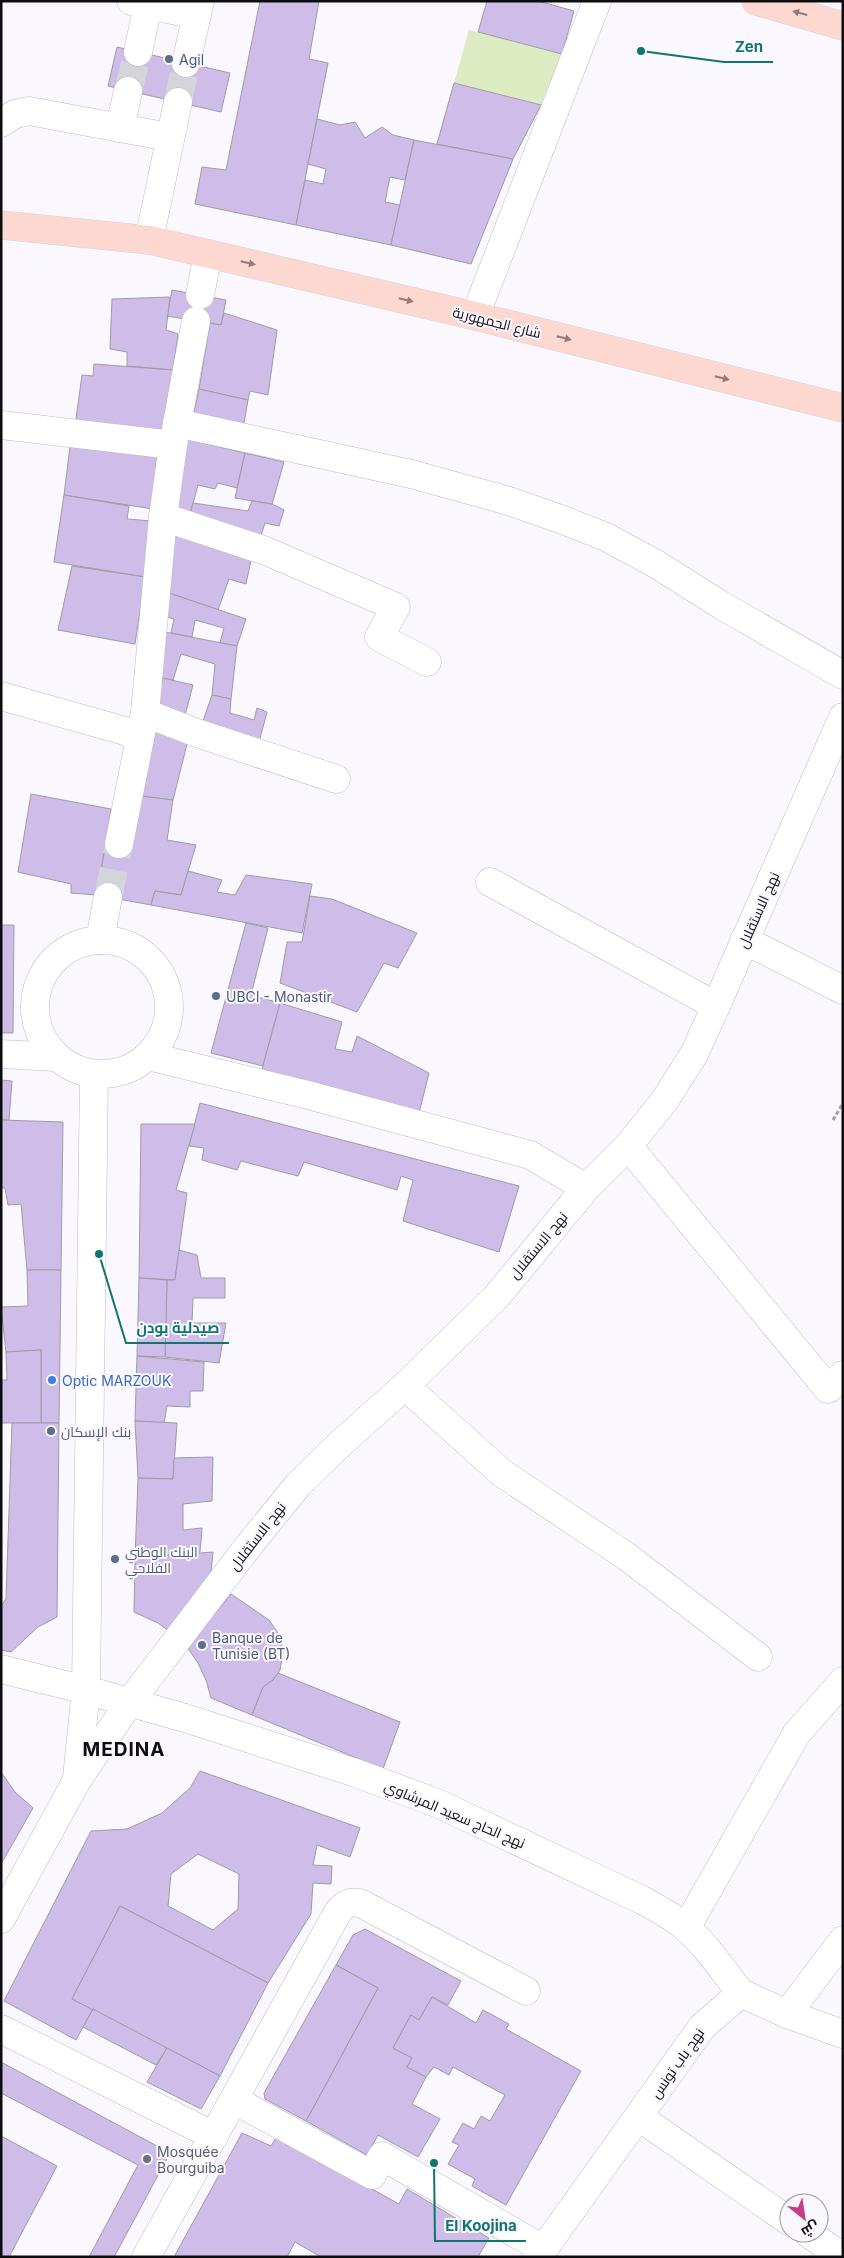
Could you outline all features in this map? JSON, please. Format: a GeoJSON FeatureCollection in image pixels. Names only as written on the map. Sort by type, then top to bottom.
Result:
{"type":"FeatureCollection","features":[{"type":"Feature","properties":{"kind":"main road"},"geometry":{"type":"LineString","coordinates":[[756,1],[843,26]]}},
{"type":"Feature","properties":{"kind":"main road","name":"شارع الجمهورية"},"geometry":{"type":"LineString","coordinates":[[1,226],[149,240],[475,316],[843,408]]}},
{"type":"Feature","properties":{"kind":"street"},"geometry":{"type":"LineString","coordinates":[[475,316],[598,1]]}},
{"type":"Feature","properties":{"kind":"street"},"geometry":{"type":"LineString","coordinates":[[138,52],[139,3],[198,8],[186,63]]}},
{"type":"Feature","properties":{"kind":"street"},"geometry":{"type":"LineString","coordinates":[[120,128],[128,91]]}},
{"type":"Feature","properties":{"kind":"street"},"geometry":{"type":"LineString","coordinates":[[149,240],[169,137],[178,102]]}},
{"type":"Feature","properties":{"kind":"street"},"geometry":{"type":"LineString","coordinates":[[1,123],[15,114],[29,111],[169,137]]}},
{"type":"Feature","properties":{"kind":"street"},"geometry":{"type":"LineString","coordinates":[[119,844],[142,724],[163,517],[175,434],[208,254]]}},
{"type":"Feature","properties":{"kind":"street"},"geometry":{"type":"LineString","coordinates":[[1,425],[175,434],[411,474],[509,500],[606,537],[656,564],[843,675]]}},
{"type":"Feature","properties":{"kind":"street"},"geometry":{"type":"LineString","coordinates":[[163,517],[266,551],[396,606],[378,637],[427,662]]}},
{"type":"Feature","properties":{"kind":"street"},"geometry":{"type":"LineString","coordinates":[[1,696],[197,733],[336,779]]}},
{"type":"Feature","properties":{"kind":"street","name":"نهج الاستقلال"},"geometry":{"type":"LineString","coordinates":[[1,1919],[76,1782],[129,1703],[250,1544],[298,1485],[341,1443],[405,1386],[497,1296],[586,1188],[628,1146],[665,1100],[694,1054],[744,940],[837,746],[843,717]]}},
{"type":"Feature","properties":{"kind":"street"},"geometry":{"type":"LineString","coordinates":[[490,882],[716,1006]]}},
{"type":"Feature","properties":{"kind":"street"},"geometry":{"type":"LineString","coordinates":[[100,940],[108,897]]}},
{"type":"Feature","properties":{"kind":"street"},"geometry":{"type":"LineString","coordinates":[[90,940],[112,940],[134,947],[152,962],[165,982],[170,1004],[167,1027],[156,1048],[148,1056],[139,1064],[118,1073],[94,1075],[74,1069],[56,1057],[42,1041],[35,1020],[34,999],[40,978],[53,960],[70,947],[90,940]]}},
{"type":"Feature","properties":{"kind":"street"},"geometry":{"type":"LineString","coordinates":[[744,940],[843,990]]}},
{"type":"Feature","properties":{"kind":"street"},"geometry":{"type":"LineString","coordinates":[[1,1054],[56,1057]]}},
{"type":"Feature","properties":{"kind":"street"},"geometry":{"type":"LineString","coordinates":[[148,1056],[308,1095],[530,1155],[586,1188]]}},
{"type":"Feature","properties":{"kind":"street"},"geometry":{"type":"LineString","coordinates":[[76,1782],[86,1690],[94,1075]]}},
{"type":"Feature","properties":{"kind":"street"},"geometry":{"type":"LineString","coordinates":[[628,1146],[828,1390],[843,1375]]}},
{"type":"Feature","properties":{"kind":"street"},"geometry":{"type":"LineString","coordinates":[[405,1386],[502,1473],[626,1556],[758,1657]]}},
{"type":"Feature","properties":{"kind":"street","name":"نهج الحاج سعيد المرشاوي"},"geometry":{"type":"LineString","coordinates":[[1,1669],[86,1690],[185,1718],[354,1772],[437,1804],[642,1900],[686,1928],[712,1956],[741,1993]]}},
{"type":"Feature","properties":{"kind":"street"},"geometry":{"type":"LineString","coordinates":[[686,1928],[797,1733],[843,1681]]}},
{"type":"Feature","properties":{"kind":"street"},"geometry":{"type":"LineString","coordinates":[[146,2257],[338,1912],[346,1904],[351,1902],[362,1904],[526,1991]]}},
{"type":"Feature","properties":{"kind":"street"},"geometry":{"type":"LineString","coordinates":[[786,2014],[843,1940]]}},
{"type":"Feature","properties":{"kind":"street"},"geometry":{"type":"LineString","coordinates":[[741,1993],[786,2014],[843,2034]]}},
{"type":"Feature","properties":{"kind":"street","name":"نهج باب تونس"},"geometry":{"type":"LineString","coordinates":[[541,2253],[702,2027],[741,1993]]}},
{"type":"Feature","properties":{"kind":"street"},"geometry":{"type":"LineString","coordinates":[[1,2030],[214,2136]]}},
{"type":"Feature","properties":{"kind":"street"},"geometry":{"type":"LineString","coordinates":[[234,2100],[372,2175],[382,2156],[541,2253]]}},
{"type":"Feature","properties":{"kind":"street"},"geometry":{"type":"LineString","coordinates":[[639,2117],[779,2213]]}},
{"type":"Feature","properties":{"kind":"street"},"geometry":{"type":"LineString","coordinates":[[823,2243],[843,2257]]}},
{"type":"Feature","properties":{"kind":"path"},"geometry":{"type":"LineString","coordinates":[[833,1120],[843,1103]]}},
{"type":"Feature","properties":{"kind":"green space"},"geometry":{"type":"Polygon","coordinates":[[[469,30],[562,54],[541,105],[454,83],[469,30]]]}},
{"type":"Feature","properties":{"kind":"building"},"geometry":{"type":"Polygon","coordinates":[[[260,1],[319,1],[309,59],[328,63],[296,225],[195,204],[202,167],[226,170],[260,1]]]}},
{"type":"Feature","properties":{"kind":"building"},"geometry":{"type":"Polygon","coordinates":[[[487,1],[538,1],[574,11],[562,54],[478,32],[487,1]]]}},
{"type":"Feature","properties":{"kind":"building"},"geometry":{"type":"Polygon","coordinates":[[[117,47],[230,73],[221,112],[108,86],[117,47]]]}},
{"type":"Feature","properties":{"kind":"building"},"geometry":{"type":"Polygon","coordinates":[[[454,83],[541,105],[513,159],[437,144],[454,83]]]}},
{"type":"Feature","properties":{"kind":"building"},"geometry":{"type":"Polygon","coordinates":[[[317,119],[340,125],[355,122],[365,138],[382,127],[393,135],[414,140],[405,180],[390,177],[385,202],[400,205],[391,245],[296,225],[305,180],[323,184],[326,169],[308,164],[317,119]]]}},
{"type":"Feature","properties":{"kind":"building"},"geometry":{"type":"Polygon","coordinates":[[[414,140],[513,159],[471,264],[391,245],[414,140]]]}},
{"type":"Feature","properties":{"kind":"building"},"geometry":{"type":"Polygon","coordinates":[[[172,290],[226,300],[221,325],[167,316],[172,290]]]}},
{"type":"Feature","properties":{"kind":"building"},"geometry":{"type":"Polygon","coordinates":[[[170,297],[166,330],[178,334],[173,370],[127,366],[127,352],[110,349],[112,299],[170,297]]]}},
{"type":"Feature","properties":{"kind":"building"},"geometry":{"type":"Polygon","coordinates":[[[224,313],[277,330],[268,395],[250,391],[248,400],[199,389],[210,323],[221,325],[224,313]]]}},
{"type":"Feature","properties":{"kind":"building"},"geometry":{"type":"Polygon","coordinates":[[[94,364],[173,370],[160,438],[75,426],[82,375],[93,376],[94,364]]]}},
{"type":"Feature","properties":{"kind":"building"},"geometry":{"type":"Polygon","coordinates":[[[199,389],[248,400],[243,429],[193,417],[199,389]]]}},
{"type":"Feature","properties":{"kind":"building"},"geometry":{"type":"Polygon","coordinates":[[[71,439],[157,452],[153,509],[64,495],[71,439]]]}},
{"type":"Feature","properties":{"kind":"building"},"geometry":{"type":"Polygon","coordinates":[[[186,439],[245,453],[237,488],[218,483],[215,489],[198,485],[189,518],[174,513],[186,439]]]}},
{"type":"Feature","properties":{"kind":"building"},"geometry":{"type":"Polygon","coordinates":[[[245,453],[284,462],[272,504],[235,498],[245,453]]]}},
{"type":"Feature","properties":{"kind":"building"},"geometry":{"type":"Polygon","coordinates":[[[64,495],[129,506],[127,519],[152,521],[145,577],[54,562],[64,495]]]}},
{"type":"Feature","properties":{"kind":"building"},"geometry":{"type":"Polygon","coordinates":[[[252,501],[272,504],[284,510],[279,526],[265,523],[260,539],[189,518],[193,503],[248,511],[252,501]]]}},
{"type":"Feature","properties":{"kind":"building"},"geometry":{"type":"Polygon","coordinates":[[[173,532],[252,555],[246,584],[229,579],[218,610],[166,592],[173,532]]]}},
{"type":"Feature","properties":{"kind":"building"},"geometry":{"type":"Polygon","coordinates":[[[72,566],[145,577],[135,644],[58,630],[72,566]]]}},
{"type":"Feature","properties":{"kind":"building"},"geometry":{"type":"Polygon","coordinates":[[[166,592],[246,619],[237,646],[220,643],[224,628],[195,620],[192,637],[171,633],[174,619],[162,616],[166,592]]]}},
{"type":"Feature","properties":{"kind":"building"},"geometry":{"type":"Polygon","coordinates":[[[160,631],[237,646],[231,699],[212,695],[215,664],[181,654],[173,680],[156,677],[160,631]]]}},
{"type":"Feature","properties":{"kind":"building"},"geometry":{"type":"Polygon","coordinates":[[[163,678],[193,685],[184,719],[154,712],[163,678]]]}},
{"type":"Feature","properties":{"kind":"building"},"geometry":{"type":"Polygon","coordinates":[[[212,695],[231,699],[230,713],[254,720],[257,708],[267,712],[258,746],[201,727],[212,695]]]}},
{"type":"Feature","properties":{"kind":"building"},"geometry":{"type":"Polygon","coordinates":[[[150,730],[188,740],[173,800],[140,796],[150,730]]]}},
{"type":"Feature","properties":{"kind":"building"},"geometry":{"type":"Polygon","coordinates":[[[31,794],[111,809],[97,895],[71,893],[71,884],[18,872],[31,794]]]}},
{"type":"Feature","properties":{"kind":"building"},"geometry":{"type":"Polygon","coordinates":[[[140,796],[173,800],[167,840],[196,845],[181,895],[155,891],[151,905],[97,895],[106,842],[140,796]]]}},
{"type":"Feature","properties":{"kind":"building"},"geometry":{"type":"Polygon","coordinates":[[[188,871],[222,880],[217,892],[235,895],[246,875],[312,884],[302,933],[151,905],[155,891],[181,895],[188,871]]]}},
{"type":"Feature","properties":{"kind":"building"},"geometry":{"type":"Polygon","coordinates":[[[310,896],[332,899],[417,933],[398,968],[384,963],[357,1012],[280,983],[287,942],[302,942],[310,896]]]}},
{"type":"Feature","properties":{"kind":"building"},"geometry":{"type":"Polygon","coordinates":[[[246,923],[268,928],[251,995],[280,1003],[263,1066],[211,1053],[246,923]]]}},
{"type":"Feature","properties":{"kind":"building"},"geometry":{"type":"Polygon","coordinates":[[[1,925],[14,925],[13,1033],[1,1033],[1,925]]]}},
{"type":"Feature","properties":{"kind":"building"},"geometry":{"type":"Polygon","coordinates":[[[280,1003],[342,1022],[335,1049],[352,1052],[357,1036],[429,1073],[419,1113],[261,1073],[280,1003]]]}},
{"type":"Feature","properties":{"kind":"building"},"geometry":{"type":"Polygon","coordinates":[[[1,1080],[12,1081],[9,1120],[1,1120],[1,1080]]]}},
{"type":"Feature","properties":{"kind":"building"},"geometry":{"type":"Polygon","coordinates":[[[200,1103],[519,1186],[499,1252],[403,1221],[413,1180],[401,1176],[397,1190],[304,1162],[298,1176],[241,1161],[237,1170],[202,1160],[204,1148],[189,1146],[200,1103]]]}},
{"type":"Feature","properties":{"kind":"building"},"geometry":{"type":"Polygon","coordinates":[[[1,1120],[63,1122],[61,1270],[27,1270],[21,1204],[8,1205],[5,1188],[1,1188],[1,1120]]]}},
{"type":"Feature","properties":{"kind":"building"},"geometry":{"type":"Polygon","coordinates":[[[141,1124],[195,1124],[176,1190],[187,1193],[175,1280],[139,1278],[141,1124]]]}},
{"type":"Feature","properties":{"kind":"building"},"geometry":{"type":"Polygon","coordinates":[[[179,1250],[197,1255],[201,1278],[225,1278],[225,1298],[193,1298],[192,1323],[226,1323],[219,1363],[165,1357],[167,1280],[175,1280],[179,1250]]]}},
{"type":"Feature","properties":{"kind":"building"},"geometry":{"type":"Polygon","coordinates":[[[27,1270],[61,1270],[59,1423],[41,1423],[41,1350],[6,1352],[1,1307],[28,1306],[27,1270]]]}},
{"type":"Feature","properties":{"kind":"building"},"geometry":{"type":"Polygon","coordinates":[[[139,1278],[167,1280],[165,1357],[137,1356],[139,1278]]]}},
{"type":"Feature","properties":{"kind":"building"},"geometry":{"type":"Polygon","coordinates":[[[41,1350],[41,1423],[1,1423],[1,1380],[7,1380],[6,1352],[41,1350]]]}},
{"type":"Feature","properties":{"kind":"building"},"geometry":{"type":"Polygon","coordinates":[[[137,1356],[204,1362],[203,1391],[190,1391],[190,1407],[167,1406],[164,1423],[135,1421],[137,1356]]]}},
{"type":"Feature","properties":{"kind":"building"},"geometry":{"type":"Polygon","coordinates":[[[135,1421],[177,1423],[173,1479],[138,1478],[135,1421]]]}},
{"type":"Feature","properties":{"kind":"building"},"geometry":{"type":"Polygon","coordinates":[[[12,1423],[59,1423],[57,1617],[38,1627],[11,1652],[1,1650],[1,1606],[6,1599],[12,1423]]]}},
{"type":"Feature","properties":{"kind":"building"},"geometry":{"type":"Polygon","coordinates":[[[213,1457],[212,1501],[183,1504],[183,1530],[202,1528],[200,1552],[135,1558],[138,1478],[173,1479],[174,1458],[213,1457]]]}},
{"type":"Feature","properties":{"kind":"building"},"geometry":{"type":"Polygon","coordinates":[[[213,1552],[210,1582],[173,1634],[158,1623],[134,1612],[135,1558],[213,1552]]]}},
{"type":"Feature","properties":{"kind":"building"},"geometry":{"type":"Polygon","coordinates":[[[231,1594],[269,1620],[280,1636],[283,1653],[280,1670],[273,1680],[263,1687],[252,1715],[211,1698],[206,1680],[198,1663],[187,1647],[231,1594]]]}},
{"type":"Feature","properties":{"kind":"building"},"geometry":{"type":"Polygon","coordinates":[[[278,1673],[400,1722],[383,1769],[252,1715],[263,1687],[273,1680],[278,1673]]]}},
{"type":"Feature","properties":{"kind":"building"},"geometry":{"type":"Polygon","coordinates":[[[200,1771],[360,1828],[350,1857],[317,1845],[313,1865],[332,1866],[331,1884],[313,1883],[311,1914],[268,1983],[120,1906],[72,1999],[93,2009],[76,2040],[4,2001],[91,1831],[127,1829],[162,1813],[190,1788],[200,1771]],[[198,1854],[171,1874],[168,1906],[213,1930],[238,1909],[239,1874],[198,1854]]]}},
{"type":"Feature","properties":{"kind":"building"},"geometry":{"type":"Polygon","coordinates":[[[1,1772],[15,1792],[33,1808],[1,1864],[1,1772]]]}},
{"type":"Feature","properties":{"kind":"building"},"geometry":{"type":"Polygon","coordinates":[[[120,1906],[268,1983],[220,2076],[72,1999],[120,1906]]]}},
{"type":"Feature","properties":{"kind":"building"},"geometry":{"type":"Polygon","coordinates":[[[365,1929],[461,1981],[448,2005],[432,1997],[419,2020],[411,2015],[393,2048],[412,2058],[407,2067],[426,2077],[412,2104],[440,2119],[418,2157],[378,2135],[367,2155],[306,2121],[378,1988],[336,1965],[353,1935],[365,1929]]]}},
{"type":"Feature","properties":{"kind":"building"},"geometry":{"type":"Polygon","coordinates":[[[336,1965],[378,1988],[306,2121],[265,2099],[264,2093],[336,1965]]]}},
{"type":"Feature","properties":{"kind":"building"},"geometry":{"type":"Polygon","coordinates":[[[432,1997],[476,2023],[483,2010],[509,2024],[506,2029],[581,2071],[506,2205],[472,2186],[475,2179],[448,2164],[459,2145],[452,2142],[463,2123],[474,2129],[481,2116],[490,2121],[505,2095],[453,2067],[449,2075],[434,2067],[426,2077],[407,2067],[412,2058],[393,2048],[411,2015],[419,2020],[432,1997]]]}},
{"type":"Feature","properties":{"kind":"building"},"geometry":{"type":"Polygon","coordinates":[[[93,2009],[167,2048],[156,2065],[83,2027],[93,2009]]]}},
{"type":"Feature","properties":{"kind":"building"},"geometry":{"type":"Polygon","coordinates":[[[167,2048],[220,2076],[201,2109],[147,2082],[167,2048]]]}},
{"type":"Feature","properties":{"kind":"building","name":"Mosquée Bourguiba"},"geometry":{"type":"Polygon","coordinates":[[[1,2062],[170,2153],[114,2257],[89,2257],[138,2165],[1,2093],[1,2062]]]}},
{"type":"Feature","properties":{"kind":"building"},"geometry":{"type":"Polygon","coordinates":[[[242,2133],[271,2146],[277,2136],[399,2204],[407,2189],[489,2238],[478,2257],[321,2257],[295,2242],[287,2257],[174,2257],[242,2133]]]}},
{"type":"Feature","properties":{"kind":"building"},"geometry":{"type":"Polygon","coordinates":[[[1,2136],[57,2166],[9,2257],[1,2257],[1,2136]]]}},
{"type":"Feature","properties":{"kind":"tunnel"},"geometry":{"type":"LineString","coordinates":[[128,91],[138,52]]}},
{"type":"Feature","properties":{"kind":"tunnel"},"geometry":{"type":"LineString","coordinates":[[178,102],[186,63]]}},
{"type":"Feature","properties":{"kind":"tunnel"},"geometry":{"type":"LineString","coordinates":[[108,897],[119,844]]}},
{"type":"Feature","properties":{"kind":"place","name":"Zen"},"geometry":{"type":"Point","coordinates":[641,51]}},
{"type":"Feature","properties":{"kind":"place","name":"Agil"},"geometry":{"type":"Point","coordinates":[169,59]}},
{"type":"Feature","properties":{"kind":"place","name":"UBCI - Monastir"},"geometry":{"type":"Point","coordinates":[216,996]}},
{"type":"Feature","properties":{"kind":"place","name":"صيدلية بودن"},"geometry":{"type":"Point","coordinates":[99,1254]}},
{"type":"Feature","properties":{"kind":"place","name":"Optic MARZOUK"},"geometry":{"type":"Point","coordinates":[52,1380]}},
{"type":"Feature","properties":{"kind":"place","name":"بنك الإسكان"},"geometry":{"type":"Point","coordinates":[51,1431]}},
{"type":"Feature","properties":{"kind":"place","name":"البنك الوطني الفلاحي"},"geometry":{"type":"Point","coordinates":[115,1559]}},
{"type":"Feature","properties":{"kind":"place","name":"Banque de Tunisie (BT)"},"geometry":{"type":"Point","coordinates":[202,1645]}},
{"type":"Feature","properties":{"kind":"place","name":"Mosquée Bourguiba"},"geometry":{"type":"Point","coordinates":[147,2159]}},
{"type":"Feature","properties":{"kind":"place","name":"El Koojina"},"geometry":{"type":"Point","coordinates":[434,2163]}},
{"type":"Feature","properties":{"kind":"district","name":"MEDINA"},"geometry":{"type":"Point","coordinates":[124,1749]}}]}
